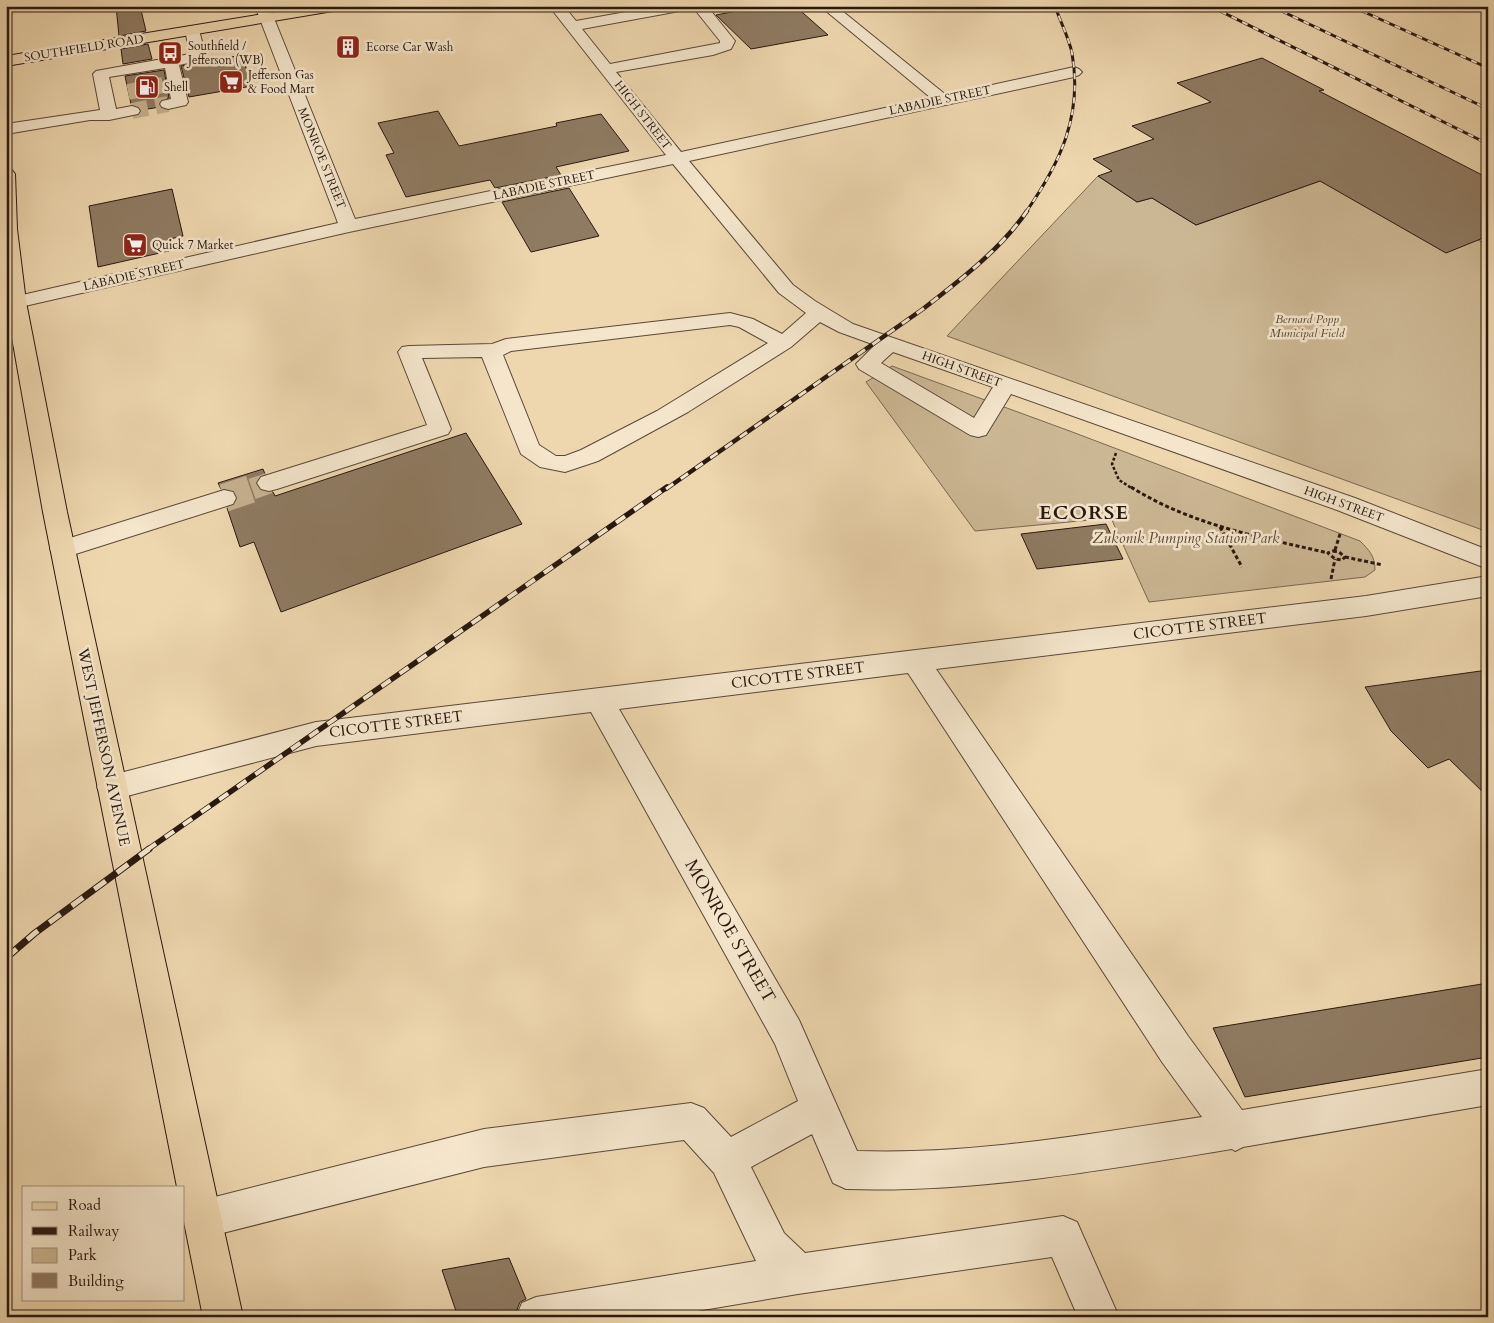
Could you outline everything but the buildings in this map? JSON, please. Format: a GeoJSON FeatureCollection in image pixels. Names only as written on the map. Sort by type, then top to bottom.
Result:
{"type":"FeatureCollection","features":[{"type":"Feature","properties":{"kind":"main road","name":"SOUTHFIELD ROAD"},"geometry":{"type":"LineString","coordinates":[[6,61],[192,30],[265,12],[340,6]]}},
{"type":"Feature","properties":{"kind":"main road","name":"WEST JEFFERSON AVENUE"},"geometry":{"type":"LineString","coordinates":[[6,174],[8,229],[16,302],[63,549],[223,1317]]}},
{"type":"Feature","properties":{"kind":"street","name":"HIGH STREET"},"geometry":{"type":"LineString","coordinates":[[556,6],[677,158],[786,288],[798,300],[818,313],[846,328],[1346,504],[1488,560]]}},
{"type":"Feature","properties":{"kind":"street"},"geometry":{"type":"LineString","coordinates":[[572,26],[684,6]]}},
{"type":"Feature","properties":{"kind":"street"},"geometry":{"type":"LineString","coordinates":[[607,69],[714,50],[726,46],[728,41],[698,6]]}},
{"type":"Feature","properties":{"kind":"street"},"geometry":{"type":"LineString","coordinates":[[827,6],[943,100]]}},
{"type":"Feature","properties":{"kind":"street","name":"MONROE STREET"},"geometry":{"type":"LineString","coordinates":[[265,12],[349,226]]}},
{"type":"Feature","properties":{"kind":"street"},"geometry":{"type":"LineString","coordinates":[[6,129],[90,115],[115,92],[169,81],[198,57],[192,30]]}},
{"type":"Feature","properties":{"kind":"street"},"geometry":{"type":"LineString","coordinates":[[97,46],[115,92]]}},
{"type":"Feature","properties":{"kind":"street","name":"LABADIE STREET"},"geometry":{"type":"LineString","coordinates":[[16,302],[349,226],[677,158],[1074,72]]}},
{"type":"Feature","properties":{"kind":"street"},"geometry":{"type":"LineString","coordinates":[[495,350],[492,355],[529,449],[542,459],[558,464],[570,463],[634,433],[683,406],[784,343],[818,313]]}},
{"type":"Feature","properties":{"kind":"street"},"geometry":{"type":"LineString","coordinates":[[269,483],[440,429],[409,352],[495,350],[506,345],[730,319],[746,322],[784,343]]}},
{"type":"Feature","properties":{"kind":"street"},"geometry":{"type":"LineString","coordinates":[[891,343],[867,364],[978,430],[1006,384]]}},
{"type":"Feature","properties":{"kind":"street"},"geometry":{"type":"LineString","coordinates":[[63,549],[224,498]]}},
{"type":"Feature","properties":{"kind":"street","name":"CICOTTE STREET"},"geometry":{"type":"LineString","coordinates":[[112,787],[316,734],[1366,606],[1488,586]]}},
{"type":"Feature","properties":{"kind":"street"},"geometry":{"type":"LineString","coordinates":[[916,661],[1175,1049],[1235,1132],[1488,1086]]}},
{"type":"Feature","properties":{"kind":"street","name":"MONROE STREET"},"geometry":{"type":"LineString","coordinates":[[599,700],[787,1032],[846,1170],[893,1172],[975,1167],[1235,1132]]}},
{"type":"Feature","properties":{"kind":"street"},"geometry":{"type":"LineString","coordinates":[[727,1160],[820,1110]]}},
{"type":"Feature","properties":{"kind":"street"},"geometry":{"type":"LineString","coordinates":[[202,1219],[484,1148],[691,1121],[727,1160],[770,1247],[798,1274]]}},
{"type":"Feature","properties":{"kind":"street"},"geometry":{"type":"LineString","coordinates":[[536,1317],[798,1274],[1064,1236],[1099,1317]]}},
{"type":"Feature","properties":{"kind":"path"},"geometry":{"type":"LineString","coordinates":[[1119,446],[1112,464],[1119,480],[1156,501],[1220,527],[1328,553],[1335,559],[1342,560],[1345,557],[1383,565]]}},
{"type":"Feature","properties":{"kind":"path"},"geometry":{"type":"LineString","coordinates":[[1220,527],[1242,568]]}},
{"type":"Feature","properties":{"kind":"path"},"geometry":{"type":"LineString","coordinates":[[1335,550],[1341,529]]}},
{"type":"Feature","properties":{"kind":"path"},"geometry":{"type":"LineString","coordinates":[[1328,553],[1335,550],[1342,552],[1345,557]]}},
{"type":"Feature","properties":{"kind":"path"},"geometry":{"type":"LineString","coordinates":[[1330,587],[1335,559]]}},
{"type":"Feature","properties":{"kind":"green space","name":"Bernard Popp Municipal Field"},"geometry":{"type":"Polygon","coordinates":[[[1098,176],[1137,202],[1152,198],[1196,225],[1320,181],[1488,245],[1488,532],[947,336],[1098,176]]]}},
{"type":"Feature","properties":{"kind":"green space","name":"Zukonik Pumping Station Park"},"geometry":{"type":"Polygon","coordinates":[[[892,366],[1360,541],[1371,554],[1375,570],[1365,577],[1149,602],[1111,518],[975,531],[866,382],[892,366]]]}},
{"type":"Feature","properties":{"kind":"tunnel"},"geometry":{"type":"LineString","coordinates":[[128,92],[163,85]]}},
{"type":"Feature","properties":{"kind":"tunnel"},"geometry":{"type":"LineString","coordinates":[[132,111],[168,104]]}},
{"type":"Feature","properties":{"kind":"tunnel"},"geometry":{"type":"LineString","coordinates":[[252,489],[269,483]]}},
{"type":"Feature","properties":{"kind":"tunnel"},"geometry":{"type":"LineString","coordinates":[[224,498],[256,487]]}},
{"type":"Feature","properties":{"kind":"railway"},"geometry":{"type":"LineString","coordinates":[[1026,212],[1058,157],[1066,138],[1074,98],[1075,76],[1072,53],[1055,6]]}},
{"type":"Feature","properties":{"kind":"railway"},"geometry":{"type":"LineString","coordinates":[[1210,6],[1488,144]]}},
{"type":"Feature","properties":{"kind":"railway"},"geometry":{"type":"LineString","coordinates":[[1271,6],[1488,109]]}},
{"type":"Feature","properties":{"kind":"railway"},"geometry":{"type":"LineString","coordinates":[[1351,6],[1488,68]]}},
{"type":"Feature","properties":{"kind":"railway"},"geometry":{"type":"LineString","coordinates":[[666,489],[923,309],[992,252],[1027,211]]}},
{"type":"Feature","properties":{"kind":"railway"},"geometry":{"type":"LineString","coordinates":[[147,850],[667,487]]}},
{"type":"Feature","properties":{"kind":"railway"},"geometry":{"type":"LineString","coordinates":[[6,958],[35,933],[149,849]]}},
{"type":"Feature","properties":{"kind":"place","name":"Ecorse Car Wash"},"geometry":{"type":"Point","coordinates":[348,47]}},
{"type":"Feature","properties":{"kind":"place","name":"Southfield / Jefferson (WB)"},"geometry":{"type":"Point","coordinates":[170,53]}},
{"type":"Feature","properties":{"kind":"place","name":"Jefferson Gas & Food Mart"},"geometry":{"type":"Point","coordinates":[231,82]}},
{"type":"Feature","properties":{"kind":"place","name":"Shell"},"geometry":{"type":"Point","coordinates":[147,87]}},
{"type":"Feature","properties":{"kind":"place","name":"Quick 7 Market"},"geometry":{"type":"Point","coordinates":[135,245]}},
{"type":"Feature","properties":{"kind":"district","name":"ECORSE"},"geometry":{"type":"Point","coordinates":[1084,512]}}]}
